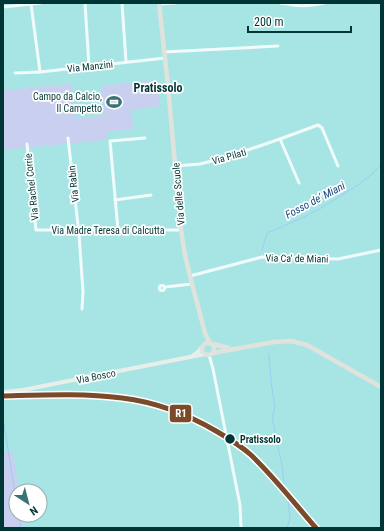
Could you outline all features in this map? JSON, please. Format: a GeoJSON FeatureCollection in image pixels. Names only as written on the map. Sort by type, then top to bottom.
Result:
{"type":"FeatureCollection","features":[{"type":"Feature","properties":{"kind":"main road","name":"Via delle Scuole"},"geometry":{"type":"LineString","coordinates":[[159,3],[181,230],[192,284],[205,333],[211,344]]}},
{"type":"Feature","properties":{"kind":"main road","name":"Via delle Scuole"},"geometry":{"type":"LineString","coordinates":[[202,346],[205,333]]}},
{"type":"Feature","properties":{"kind":"main road","name":"Via Bosco"},"geometry":{"type":"LineString","coordinates":[[3,392],[23,390],[232,349],[281,341],[299,342],[312,348],[381,388]]}},
{"type":"Feature","properties":{"kind":"main road","name":"Via Bosco"},"geometry":{"type":"LineString","coordinates":[[189,358],[196,354],[206,342],[232,349]]}},
{"type":"Feature","properties":{"kind":"main road"},"geometry":{"type":"LineString","coordinates":[[202,346],[202,351],[209,354],[214,349],[211,344]]}},
{"type":"Feature","properties":{"kind":"street"},"geometry":{"type":"LineString","coordinates":[[3,7],[41,3]]}},
{"type":"Feature","properties":{"kind":"street"},"geometry":{"type":"LineString","coordinates":[[85,3],[89,66]]}},
{"type":"Feature","properties":{"kind":"street"},"geometry":{"type":"LineString","coordinates":[[122,3],[126,62]]}},
{"type":"Feature","properties":{"kind":"street"},"geometry":{"type":"LineString","coordinates":[[159,3],[175,3]]}},
{"type":"Feature","properties":{"kind":"street"},"geometry":{"type":"LineString","coordinates":[[280,3],[303,6],[313,6],[324,3]]}},
{"type":"Feature","properties":{"kind":"street"},"geometry":{"type":"LineString","coordinates":[[31,4],[40,72]]}},
{"type":"Feature","properties":{"kind":"street"},"geometry":{"type":"LineString","coordinates":[[164,52],[278,46]]}},
{"type":"Feature","properties":{"kind":"street","name":"Via Manzini"},"geometry":{"type":"LineString","coordinates":[[15,73],[40,72],[165,58]]}},
{"type":"Feature","properties":{"kind":"street","name":"Via Pilati"},"geometry":{"type":"LineString","coordinates":[[176,166],[200,164],[242,152],[318,125],[322,128],[338,166]]}},
{"type":"Feature","properties":{"kind":"street"},"geometry":{"type":"LineString","coordinates":[[110,135],[118,230]]}},
{"type":"Feature","properties":{"kind":"street","name":"Via Rabin"},"geometry":{"type":"LineString","coordinates":[[68,138],[79,230],[83,292],[82,309]]}},
{"type":"Feature","properties":{"kind":"street"},"geometry":{"type":"LineString","coordinates":[[110,141],[145,138]]}},
{"type":"Feature","properties":{"kind":"street"},"geometry":{"type":"LineString","coordinates":[[280,139],[299,183]]}},
{"type":"Feature","properties":{"kind":"street","name":"Via Rachel Corrie"},"geometry":{"type":"LineString","coordinates":[[27,144],[36,230]]}},
{"type":"Feature","properties":{"kind":"street"},"geometry":{"type":"LineString","coordinates":[[115,200],[151,195]]}},
{"type":"Feature","properties":{"kind":"street","name":"Via Madre Teresa di Calcutta"},"geometry":{"type":"LineString","coordinates":[[36,230],[181,230]]}},
{"type":"Feature","properties":{"kind":"street","name":"Via Ca' de Miani"},"geometry":{"type":"LineString","coordinates":[[190,276],[262,257],[338,259],[381,250]]}},
{"type":"Feature","properties":{"kind":"street"},"geometry":{"type":"LineString","coordinates":[[165,287],[192,284]]}},
{"type":"Feature","properties":{"kind":"street"},"geometry":{"type":"LineString","coordinates":[[209,354],[240,506],[241,528]]}},
{"type":"Feature","properties":{"kind":"shaded area"},"geometry":{"type":"Polygon","coordinates":[[[157,80],[160,106],[132,110],[134,129],[108,132],[105,140],[3,150],[3,90],[72,84],[75,118],[103,116],[104,118],[101,86],[157,80]]]}},
{"type":"Feature","properties":{"kind":"shaded area"},"geometry":{"type":"Polygon","coordinates":[[[3,451],[13,451],[18,483],[8,483],[8,523],[23,523],[24,528],[3,528],[3,451]]]}},
{"type":"Feature","properties":{"kind":"waterway","name":"Fosso de' Miani"},"geometry":{"type":"LineString","coordinates":[[262,250],[267,233],[321,208],[358,185],[381,165]]}},
{"type":"Feature","properties":{"kind":"waterway","name":"Fosso de' Miani"},"geometry":{"type":"LineString","coordinates":[[269,354],[275,408],[272,417],[282,466],[284,484],[291,494]]}},
{"type":"Feature","properties":{"kind":"waterway"},"geometry":{"type":"LineString","coordinates":[[3,418],[13,483]]}},
{"type":"Feature","properties":{"kind":"waterway","name":"Fosso de' Miani"},"geometry":{"type":"LineString","coordinates":[[287,528],[290,519],[288,500]]}},
{"type":"Feature","properties":{"kind":"waterway"},"geometry":{"type":"LineString","coordinates":[[20,523],[21,528]]}},
{"type":"Feature","properties":{"kind":"transit line","name":"R1"},"geometry":{"type":"LineString","coordinates":[[3,396],[107,396],[147,402],[194,419],[234,442],[247,452],[285,491],[316,528]]}},
{"type":"Feature","properties":{"kind":"place","name":"Campo da Calcio, Il Campetto"},"geometry":{"type":"Point","coordinates":[114,102]}},
{"type":"Feature","properties":{"kind":"place","name":"Pratissolo"},"geometry":{"type":"Point","coordinates":[230,439]}},
{"type":"Feature","properties":{"kind":"district","name":"Pratissolo"},"geometry":{"type":"Point","coordinates":[158,88]}}]}
